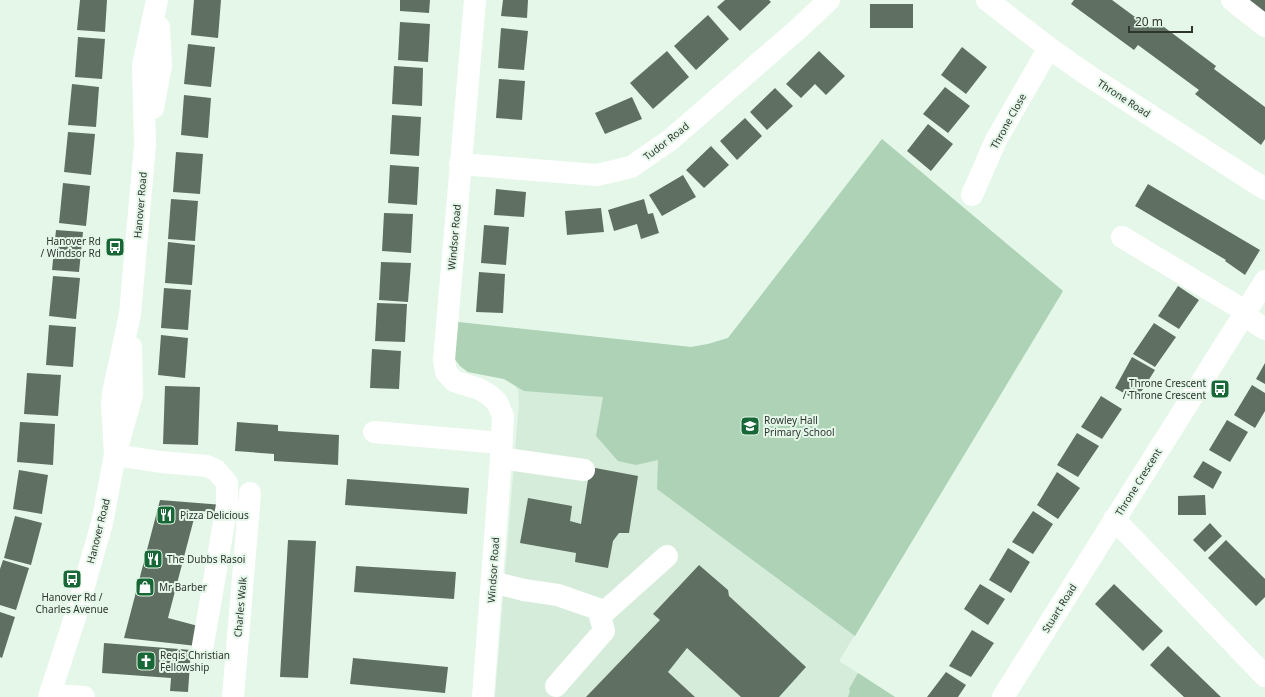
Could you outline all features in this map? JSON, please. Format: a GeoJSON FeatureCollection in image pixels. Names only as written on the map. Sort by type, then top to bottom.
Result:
{"type":"FeatureCollection","features":[{"type":"Feature","properties":{"kind":"street","name":"Hanover Road"},"geometry":{"type":"LineString","coordinates":[[50,695],[76,614],[102,523],[115,455],[132,394],[130,314],[145,145],[161,66],[157,0]]}},
{"type":"Feature","properties":{"kind":"street","name":"Windsor Road"},"geometry":{"type":"LineString","coordinates":[[475,0],[444,360],[446,372],[454,381],[479,389],[488,394],[496,402],[502,416],[501,451],[483,697]]}},
{"type":"Feature","properties":{"kind":"street","name":"Tudor Road"},"geometry":{"type":"LineString","coordinates":[[460,164],[597,174],[631,167],[670,140],[829,0]]}},
{"type":"Feature","properties":{"kind":"street","name":"Throne Road"},"geometry":{"type":"LineString","coordinates":[[987,0],[1088,76],[1265,189]]}},
{"type":"Feature","properties":{"kind":"street"},"geometry":{"type":"LineString","coordinates":[[1232,0],[1265,26]]}},
{"type":"Feature","properties":{"kind":"street","name":"Throne Close"},"geometry":{"type":"LineString","coordinates":[[972,195],[996,140],[1049,48]]}},
{"type":"Feature","properties":{"kind":"street"},"geometry":{"type":"LineString","coordinates":[[1122,237],[1244,313],[1265,329]]}},
{"type":"Feature","properties":{"kind":"street","name":"Throne Crescent"},"geometry":{"type":"LineString","coordinates":[[1265,281],[1114,519],[1265,676]]}},
{"type":"Feature","properties":{"kind":"street"},"geometry":{"type":"LineString","coordinates":[[374,432],[501,451],[584,470]]}},
{"type":"Feature","properties":{"kind":"street"},"geometry":{"type":"LineString","coordinates":[[115,455],[161,462],[207,466],[216,470],[227,483],[228,505],[203,645]]}},
{"type":"Feature","properties":{"kind":"street","name":"Charles Walk"},"geometry":{"type":"LineString","coordinates":[[232,697],[250,493]]}},
{"type":"Feature","properties":{"kind":"street","name":"Stuart Road"},"geometry":{"type":"LineString","coordinates":[[1003,697],[1114,519]]}},
{"type":"Feature","properties":{"kind":"street"},"geometry":{"type":"LineString","coordinates":[[600,616],[667,556]]}},
{"type":"Feature","properties":{"kind":"street"},"geometry":{"type":"LineString","coordinates":[[492,582],[524,590],[558,594],[598,609],[604,631],[556,686]]}},
{"type":"Feature","properties":{"kind":"street"},"geometry":{"type":"LineString","coordinates":[[50,695],[84,697]]}},
{"type":"Feature","properties":{"kind":"shaded area","name":"Rowley Hall Primary School"},"geometry":{"type":"Polygon","coordinates":[[[882,139],[1063,291],[839,661],[895,697],[495,697],[519,403],[518,390],[515,385],[504,379],[468,372],[460,366],[456,361],[458,322],[691,347],[728,338],[882,139]]]}},
{"type":"Feature","properties":{"kind":"shaded area","name":"Rowley Hall Primary School"},"geometry":{"type":"Polygon","coordinates":[[[882,139],[1063,291],[855,636],[657,489],[658,460],[636,465],[618,461],[596,436],[603,397],[524,391],[504,379],[468,372],[460,366],[454,358],[458,322],[691,347],[728,338],[882,139]]]}},
{"type":"Feature","properties":{"kind":"shaded area"},"geometry":{"type":"Polygon","coordinates":[[[858,673],[895,697],[848,697],[850,691],[849,689],[858,673]]]}},
{"type":"Feature","properties":{"kind":"building"},"geometry":{"type":"Polygon","coordinates":[[[80,0],[107,0],[105,32],[77,30],[80,0]]]}},
{"type":"Feature","properties":{"kind":"building"},"geometry":{"type":"Polygon","coordinates":[[[194,0],[221,0],[218,38],[191,35],[194,0]]]}},
{"type":"Feature","properties":{"kind":"building"},"geometry":{"type":"Polygon","coordinates":[[[400,0],[430,0],[429,13],[400,11],[400,0]]]}},
{"type":"Feature","properties":{"kind":"building"},"geometry":{"type":"Polygon","coordinates":[[[503,0],[528,0],[527,18],[501,16],[503,0]]]}},
{"type":"Feature","properties":{"kind":"building"},"geometry":{"type":"Polygon","coordinates":[[[725,0],[769,0],[771,2],[740,31],[717,7],[725,0]]]}},
{"type":"Feature","properties":{"kind":"building"},"geometry":{"type":"Polygon","coordinates":[[[1074,0],[1112,0],[1150,28],[1156,21],[1216,66],[1214,69],[1265,107],[1265,139],[1261,145],[1195,94],[1199,90],[1138,45],[1134,50],[1071,4],[1074,0]]]}},
{"type":"Feature","properties":{"kind":"building"},"geometry":{"type":"Polygon","coordinates":[[[1249,0],[1265,0],[1265,12],[1249,0]]]}},
{"type":"Feature","properties":{"kind":"building"},"geometry":{"type":"Polygon","coordinates":[[[870,4],[913,4],[913,28],[870,28],[870,4]]]}},
{"type":"Feature","properties":{"kind":"building"},"geometry":{"type":"Polygon","coordinates":[[[708,15],[729,39],[696,70],[674,46],[708,15]]]}},
{"type":"Feature","properties":{"kind":"building"},"geometry":{"type":"Polygon","coordinates":[[[400,22],[430,24],[428,62],[398,60],[400,22]]]}},
{"type":"Feature","properties":{"kind":"building"},"geometry":{"type":"Polygon","coordinates":[[[501,28],[528,31],[524,70],[498,68],[501,28]]]}},
{"type":"Feature","properties":{"kind":"building"},"geometry":{"type":"Polygon","coordinates":[[[78,37],[105,39],[102,79],[75,77],[78,37]]]}},
{"type":"Feature","properties":{"kind":"building"},"geometry":{"type":"Polygon","coordinates":[[[188,44],[215,47],[211,87],[184,84],[188,44]]]}},
{"type":"Feature","properties":{"kind":"building"},"geometry":{"type":"Polygon","coordinates":[[[962,47],[987,67],[966,94],[941,75],[962,47]]]}},
{"type":"Feature","properties":{"kind":"building"},"geometry":{"type":"Polygon","coordinates":[[[667,51],[689,77],[653,109],[630,83],[667,51]]]}},
{"type":"Feature","properties":{"kind":"building"},"geometry":{"type":"Polygon","coordinates":[[[819,51],[845,76],[826,95],[815,84],[801,98],[786,84],[819,51]]]}},
{"type":"Feature","properties":{"kind":"building"},"geometry":{"type":"Polygon","coordinates":[[[394,66],[423,68],[422,106],[392,104],[394,66]]]}},
{"type":"Feature","properties":{"kind":"building"},"geometry":{"type":"Polygon","coordinates":[[[499,79],[525,81],[522,120],[496,118],[499,79]]]}},
{"type":"Feature","properties":{"kind":"building"},"geometry":{"type":"Polygon","coordinates":[[[72,84],[99,87],[96,127],[68,125],[72,84]]]}},
{"type":"Feature","properties":{"kind":"building"},"geometry":{"type":"Polygon","coordinates":[[[945,87],[970,106],[948,133],[923,114],[945,87]]]}},
{"type":"Feature","properties":{"kind":"building"},"geometry":{"type":"Polygon","coordinates":[[[775,88],[793,106],[767,130],[750,112],[775,88]]]}},
{"type":"Feature","properties":{"kind":"building"},"geometry":{"type":"Polygon","coordinates":[[[184,95],[211,98],[208,138],[181,135],[184,95]]]}},
{"type":"Feature","properties":{"kind":"building"},"geometry":{"type":"Polygon","coordinates":[[[632,97],[642,119],[605,134],[595,113],[632,97]]]}},
{"type":"Feature","properties":{"kind":"building"},"geometry":{"type":"Polygon","coordinates":[[[392,115],[421,117],[419,156],[390,154],[392,115]]]}},
{"type":"Feature","properties":{"kind":"building"},"geometry":{"type":"Polygon","coordinates":[[[745,118],[762,136],[737,160],[720,141],[745,118]]]}},
{"type":"Feature","properties":{"kind":"building"},"geometry":{"type":"Polygon","coordinates":[[[928,124],[953,144],[931,171],[907,151],[928,124]]]}},
{"type":"Feature","properties":{"kind":"building"},"geometry":{"type":"Polygon","coordinates":[[[68,132],[95,134],[91,175],[64,172],[68,132]]]}},
{"type":"Feature","properties":{"kind":"building"},"geometry":{"type":"Polygon","coordinates":[[[711,146],[729,165],[704,188],[686,170],[711,146]]]}},
{"type":"Feature","properties":{"kind":"building"},"geometry":{"type":"Polygon","coordinates":[[[176,152],[203,154],[200,194],[173,192],[176,152]]]}},
{"type":"Feature","properties":{"kind":"building"},"geometry":{"type":"Polygon","coordinates":[[[390,165],[419,167],[417,205],[388,203],[390,165]]]}},
{"type":"Feature","properties":{"kind":"building"},"geometry":{"type":"Polygon","coordinates":[[[683,175],[696,197],[662,216],[649,195],[683,175]]]}},
{"type":"Feature","properties":{"kind":"building"},"geometry":{"type":"Polygon","coordinates":[[[63,183],[90,186],[86,226],[59,223],[63,183]]]}},
{"type":"Feature","properties":{"kind":"building"},"geometry":{"type":"Polygon","coordinates":[[[1148,184],[1260,250],[1245,275],[1225,261],[1226,260],[1135,206],[1148,184]]]}},
{"type":"Feature","properties":{"kind":"building"},"geometry":{"type":"Polygon","coordinates":[[[496,189],[526,192],[524,217],[494,215],[496,189]]]}},
{"type":"Feature","properties":{"kind":"building"},"geometry":{"type":"Polygon","coordinates":[[[171,199],[198,201],[195,241],[168,239],[171,199]]]}},
{"type":"Feature","properties":{"kind":"building"},"geometry":{"type":"Polygon","coordinates":[[[644,199],[648,214],[653,213],[659,233],[641,239],[637,224],[614,231],[608,210],[644,199]]]}},
{"type":"Feature","properties":{"kind":"building"},"geometry":{"type":"Polygon","coordinates":[[[601,208],[604,232],[567,235],[565,211],[601,208]]]}},
{"type":"Feature","properties":{"kind":"building"},"geometry":{"type":"Polygon","coordinates":[[[384,213],[413,214],[411,253],[382,251],[384,213]]]}},
{"type":"Feature","properties":{"kind":"building"},"geometry":{"type":"Polygon","coordinates":[[[484,225],[509,227],[506,265],[481,263],[484,225]]]}},
{"type":"Feature","properties":{"kind":"building"},"geometry":{"type":"Polygon","coordinates":[[[56,230],[83,232],[79,272],[52,270],[56,230]]]}},
{"type":"Feature","properties":{"kind":"building"},"geometry":{"type":"Polygon","coordinates":[[[168,242],[195,245],[192,285],[165,283],[168,242]]]}},
{"type":"Feature","properties":{"kind":"building"},"geometry":{"type":"Polygon","coordinates":[[[381,262],[411,263],[408,302],[379,300],[381,262]]]}},
{"type":"Feature","properties":{"kind":"building"},"geometry":{"type":"Polygon","coordinates":[[[479,272],[505,274],[503,313],[476,312],[479,272]]]}},
{"type":"Feature","properties":{"kind":"building"},"geometry":{"type":"Polygon","coordinates":[[[53,276],[80,278],[76,319],[49,316],[53,276]]]}},
{"type":"Feature","properties":{"kind":"building"},"geometry":{"type":"Polygon","coordinates":[[[1178,286],[1199,300],[1179,329],[1158,316],[1178,286]]]}},
{"type":"Feature","properties":{"kind":"building"},"geometry":{"type":"Polygon","coordinates":[[[164,288],[191,290],[188,330],[161,328],[164,288]]]}},
{"type":"Feature","properties":{"kind":"building"},"geometry":{"type":"Polygon","coordinates":[[[377,303],[407,304],[405,342],[375,341],[377,303]]]}},
{"type":"Feature","properties":{"kind":"building"},"geometry":{"type":"Polygon","coordinates":[[[1154,323],[1176,337],[1155,367],[1133,354],[1154,323]]]}},
{"type":"Feature","properties":{"kind":"building"},"geometry":{"type":"Polygon","coordinates":[[[49,325],[76,327],[73,367],[46,365],[49,325]]]}},
{"type":"Feature","properties":{"kind":"building"},"geometry":{"type":"Polygon","coordinates":[[[161,335],[188,338],[185,378],[158,375],[161,335]]]}},
{"type":"Feature","properties":{"kind":"building"},"geometry":{"type":"Polygon","coordinates":[[[372,349],[401,351],[399,389],[370,388],[372,349]]]}},
{"type":"Feature","properties":{"kind":"building"},"geometry":{"type":"Polygon","coordinates":[[[1132,357],[1155,370],[1136,400],[1115,388],[1132,357]]]}},
{"type":"Feature","properties":{"kind":"building"},"geometry":{"type":"Polygon","coordinates":[[[1265,363],[1265,384],[1256,379],[1265,363]]]}},
{"type":"Feature","properties":{"kind":"building"},"geometry":{"type":"Polygon","coordinates":[[[27,373],[61,375],[58,416],[24,414],[27,373]]]}},
{"type":"Feature","properties":{"kind":"building"},"geometry":{"type":"Polygon","coordinates":[[[1252,385],[1265,393],[1265,411],[1255,428],[1234,415],[1252,385]]]}},
{"type":"Feature","properties":{"kind":"building"},"geometry":{"type":"Polygon","coordinates":[[[165,386],[200,387],[198,445],[163,444],[165,386]]]}},
{"type":"Feature","properties":{"kind":"building"},"geometry":{"type":"Polygon","coordinates":[[[1101,396],[1122,409],[1102,439],[1081,427],[1101,396]]]}},
{"type":"Feature","properties":{"kind":"building"},"geometry":{"type":"Polygon","coordinates":[[[1227,420],[1248,432],[1230,462],[1209,450],[1227,420]]]}},
{"type":"Feature","properties":{"kind":"building"},"geometry":{"type":"Polygon","coordinates":[[[20,422],[55,424],[53,465],[17,462],[20,422]]]}},
{"type":"Feature","properties":{"kind":"building"},"geometry":{"type":"Polygon","coordinates":[[[237,422],[278,425],[278,431],[339,435],[338,465],[274,461],[274,454],[235,451],[237,422]]]}},
{"type":"Feature","properties":{"kind":"building"},"geometry":{"type":"Polygon","coordinates":[[[1077,433],[1099,446],[1078,477],[1057,465],[1077,433]]]}},
{"type":"Feature","properties":{"kind":"building"},"geometry":{"type":"Polygon","coordinates":[[[1203,461],[1222,472],[1213,489],[1193,477],[1203,461]]]}},
{"type":"Feature","properties":{"kind":"building"},"geometry":{"type":"Polygon","coordinates":[[[590,467],[638,476],[629,533],[619,533],[613,541],[608,568],[575,562],[576,553],[520,543],[528,498],[572,506],[570,521],[581,524],[590,467]]]}},
{"type":"Feature","properties":{"kind":"building"},"geometry":{"type":"Polygon","coordinates":[[[19,470],[48,475],[42,514],[13,509],[19,470]]]}},
{"type":"Feature","properties":{"kind":"building"},"geometry":{"type":"Polygon","coordinates":[[[1057,472],[1080,488],[1058,519],[1037,505],[1057,472]]]}},
{"type":"Feature","properties":{"kind":"building"},"geometry":{"type":"Polygon","coordinates":[[[347,479],[469,488],[467,514],[345,505],[347,479]]]}},
{"type":"Feature","properties":{"kind":"building"},"geometry":{"type":"Polygon","coordinates":[[[1205,495],[1206,515],[1178,515],[1178,496],[1205,495]]]}},
{"type":"Feature","properties":{"kind":"building"},"geometry":{"type":"Polygon","coordinates":[[[160,500],[223,505],[221,512],[196,511],[168,618],[198,626],[197,646],[124,638],[160,500]]]}},
{"type":"Feature","properties":{"kind":"building"},"geometry":{"type":"Polygon","coordinates":[[[1033,511],[1053,524],[1033,554],[1012,542],[1033,511]]]}},
{"type":"Feature","properties":{"kind":"building"},"geometry":{"type":"Polygon","coordinates":[[[15,516],[42,523],[31,565],[4,558],[15,516]]]}},
{"type":"Feature","properties":{"kind":"building"},"geometry":{"type":"Polygon","coordinates":[[[1210,523],[1222,536],[1205,552],[1193,540],[1210,523]]]}},
{"type":"Feature","properties":{"kind":"building"},"geometry":{"type":"Polygon","coordinates":[[[288,540],[316,541],[308,678],[280,677],[288,540]]]}},
{"type":"Feature","properties":{"kind":"building"},"geometry":{"type":"Polygon","coordinates":[[[1226,540],[1265,579],[1265,597],[1256,606],[1208,558],[1226,540]]]}},
{"type":"Feature","properties":{"kind":"building"},"geometry":{"type":"Polygon","coordinates":[[[1008,548],[1030,562],[1011,593],[989,580],[1008,548]]]}},
{"type":"Feature","properties":{"kind":"building"},"geometry":{"type":"Polygon","coordinates":[[[3,560],[29,568],[16,610],[0,605],[0,569],[3,560]]]}},
{"type":"Feature","properties":{"kind":"building"},"geometry":{"type":"Polygon","coordinates":[[[699,565],[728,590],[729,596],[806,667],[779,697],[741,697],[687,648],[668,672],[695,697],[586,697],[660,620],[653,614],[699,565]]]}},
{"type":"Feature","properties":{"kind":"building"},"geometry":{"type":"Polygon","coordinates":[[[356,566],[456,572],[454,599],[354,592],[356,566]]]}},
{"type":"Feature","properties":{"kind":"building"},"geometry":{"type":"Polygon","coordinates":[[[980,584],[1005,599],[988,625],[964,609],[980,584]]]}},
{"type":"Feature","properties":{"kind":"building"},"geometry":{"type":"Polygon","coordinates":[[[1114,584],[1163,631],[1143,651],[1095,604],[1114,584]]]}},
{"type":"Feature","properties":{"kind":"building"},"geometry":{"type":"Polygon","coordinates":[[[0,612],[15,617],[2,658],[0,657],[0,612]]]}},
{"type":"Feature","properties":{"kind":"building"},"geometry":{"type":"Polygon","coordinates":[[[972,630],[994,643],[971,677],[949,666],[972,630]]]}},
{"type":"Feature","properties":{"kind":"building","name":"Regis Christian Fellowship"},"geometry":{"type":"Polygon","coordinates":[[[104,643],[191,650],[188,692],[170,691],[171,678],[102,673],[104,643]]]}},
{"type":"Feature","properties":{"kind":"building"},"geometry":{"type":"Polygon","coordinates":[[[1168,646],[1221,697],[1184,697],[1150,665],[1168,646]]]}},
{"type":"Feature","properties":{"kind":"building"},"geometry":{"type":"Polygon","coordinates":[[[353,658],[448,667],[445,693],[350,684],[353,658]]]}},
{"type":"Feature","properties":{"kind":"building"},"geometry":{"type":"Polygon","coordinates":[[[946,672],[966,685],[958,697],[927,697],[946,672]]]}},
{"type":"Feature","properties":{"kind":"place","name":"Hanover Rd / Windsor Rd"},"geometry":{"type":"Point","coordinates":[115,247]}},
{"type":"Feature","properties":{"kind":"place","name":"Throne Crescent / Throne Crescent"},"geometry":{"type":"Point","coordinates":[1220,389]}},
{"type":"Feature","properties":{"kind":"place","name":"Rowley Hall Primary School"},"geometry":{"type":"Point","coordinates":[750,426]}},
{"type":"Feature","properties":{"kind":"place","name":"Pizza Delicious"},"geometry":{"type":"Point","coordinates":[166,515]}},
{"type":"Feature","properties":{"kind":"place","name":"The Dubbs Rasoi"},"geometry":{"type":"Point","coordinates":[153,559]}},
{"type":"Feature","properties":{"kind":"place","name":"Hanover Rd / Charles Avenue"},"geometry":{"type":"Point","coordinates":[72,579]}},
{"type":"Feature","properties":{"kind":"place","name":"Mr Barber"},"geometry":{"type":"Point","coordinates":[145,587]}},
{"type":"Feature","properties":{"kind":"place","name":"Regis Christian Fellowship"},"geometry":{"type":"Point","coordinates":[146,661]}}]}
